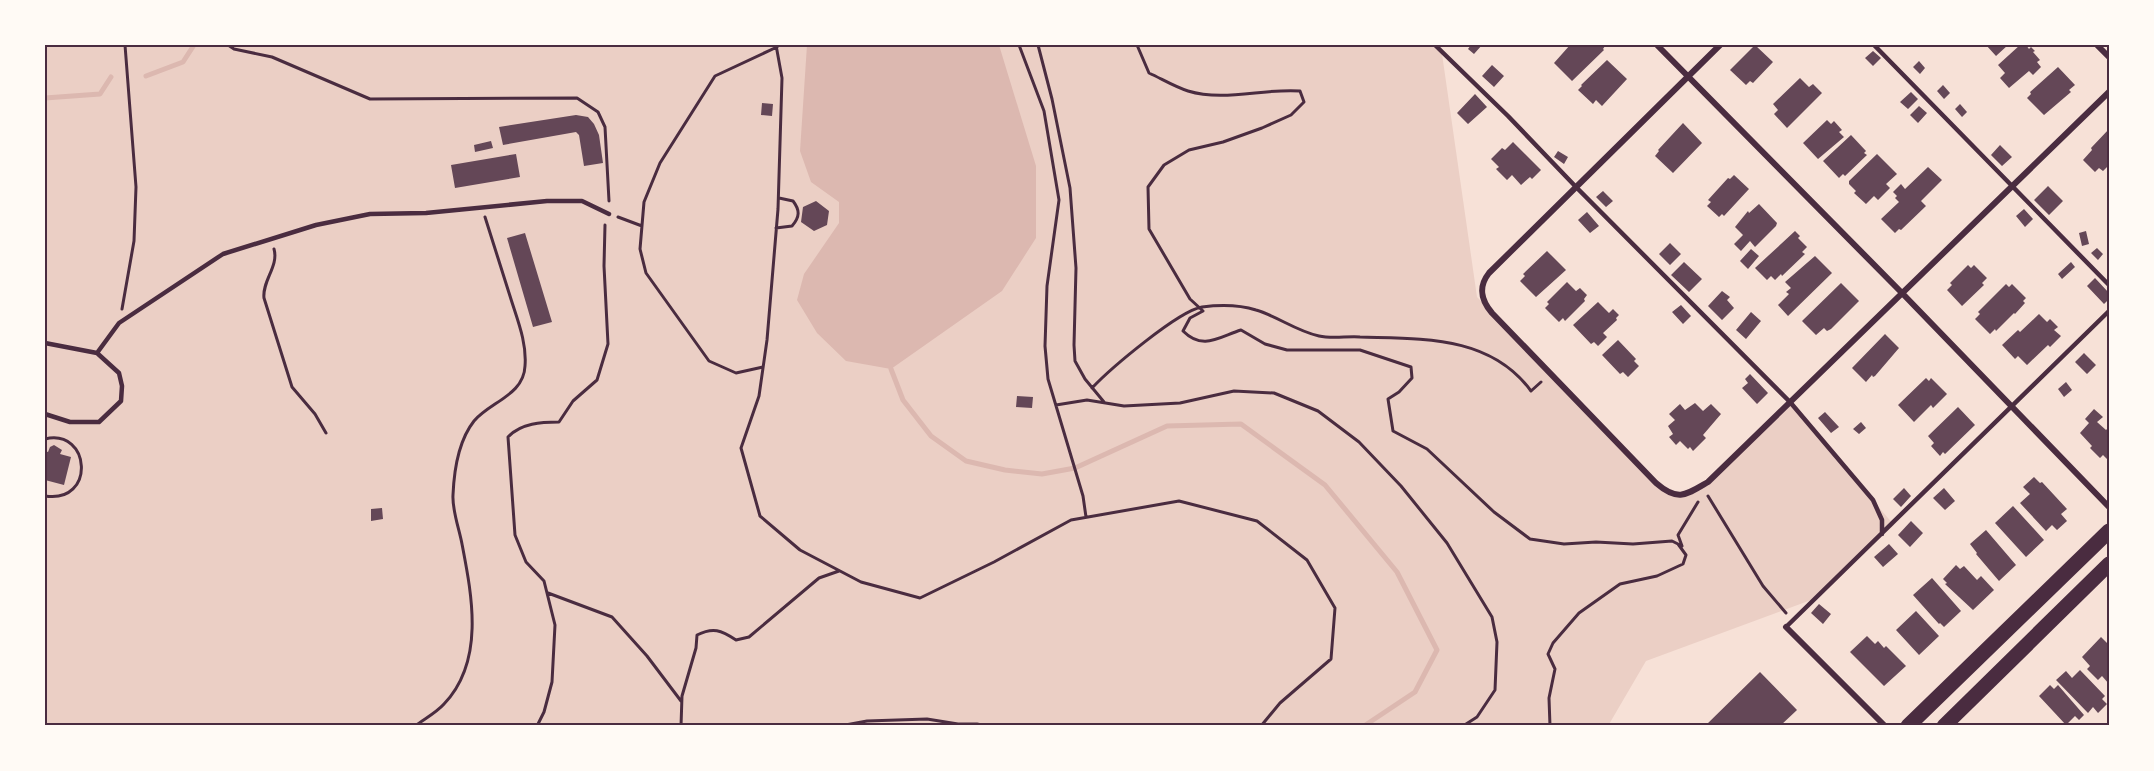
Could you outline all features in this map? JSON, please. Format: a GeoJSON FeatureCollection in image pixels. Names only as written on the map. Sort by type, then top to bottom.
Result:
{"type":"FeatureCollection","features":[{"type":"Feature","properties":{"kind":"main road"},"geometry":{"type":"LineString","coordinates":[[1908,726],[2109,531]]}},
{"type":"Feature","properties":{"kind":"main road"},"geometry":{"type":"LineString","coordinates":[[1944,726],[2109,564]]}},
{"type":"Feature","properties":{"kind":"street"},"geometry":{"type":"LineString","coordinates":[[1657,45],[2109,507]]}},
{"type":"Feature","properties":{"kind":"street"},"geometry":{"type":"LineString","coordinates":[[1720,45],[1489,273],[1481,291],[1492,313],[1656,483],[1671,494],[1680,496],[1708,482],[2109,92]]}},
{"type":"Feature","properties":{"kind":"street"},"geometry":{"type":"LineString","coordinates":[[2097,45],[2109,57]]}},
{"type":"Feature","properties":{"kind":"street"},"geometry":{"type":"LineString","coordinates":[[1786,627],[1886,726]]}},
{"type":"Feature","properties":{"kind":"lane"},"geometry":{"type":"LineString","coordinates":[[1435,45],[1790,402],[1873,500],[1882,520],[1882,534]]}},
{"type":"Feature","properties":{"kind":"lane"},"geometry":{"type":"LineString","coordinates":[[1874,45],[2109,285]]}},
{"type":"Feature","properties":{"kind":"lane"},"geometry":{"type":"LineString","coordinates":[[97,353],[119,322],[223,254],[316,225],[370,214],[426,213],[547,201],[582,201],[609,214]]}},
{"type":"Feature","properties":{"kind":"lane"},"geometry":{"type":"LineString","coordinates":[[1786,627],[2109,312]]}},
{"type":"Feature","properties":{"kind":"lane"},"geometry":{"type":"LineString","coordinates":[[45,343],[97,353],[119,373],[122,386],[121,401],[99,422],[70,422],[45,414]]}},
{"type":"Feature","properties":{"kind":"path"},"geometry":{"type":"LineString","coordinates":[[119,322],[134,241],[136,187],[125,45]]}},
{"type":"Feature","properties":{"kind":"path"},"geometry":{"type":"LineString","coordinates":[[228,45],[234,49],[272,57],[369,99],[577,98],[598,112],[605,127],[609,214],[605,224],[604,266],[608,344],[597,380],[573,401],[559,422],[534,423],[512,432],[508,437],[515,535],[526,562],[544,581],[555,625],[552,682],[544,712],[537,726]]}},
{"type":"Feature","properties":{"kind":"path"},"geometry":{"type":"LineString","coordinates":[[1019,45],[1044,111],[1059,200],[1047,286],[1045,346],[1048,379],[1083,496],[1086,517]]}},
{"type":"Feature","properties":{"kind":"path"},"geometry":{"type":"LineString","coordinates":[[1038,45],[1070,188],[1076,268],[1075,361],[1104,402]]}},
{"type":"Feature","properties":{"kind":"path"},"geometry":{"type":"LineString","coordinates":[[1137,45],[1149,73],[1188,92],[1220,95],[1293,91],[1300,92],[1304,102],[1292,115],[1262,128],[1223,142],[1189,150],[1164,165],[1148,187],[1149,229],[1190,299],[1203,311],[1190,318],[1183,331],[1191,339],[1215,341],[1241,330],[1265,344],[1287,350],[1360,350],[1411,367],[1412,378],[1399,392],[1388,399],[1393,431],[1427,449],[1494,512],[1530,539],[1564,544],[1672,542],[1683,549]]}},
{"type":"Feature","properties":{"kind":"path"},"geometry":{"type":"LineString","coordinates":[[763,367],[736,373],[709,361],[646,273],[640,249],[644,202],[660,163],[715,76],[776,46],[782,78],[776,228],[763,367],[759,396],[741,448],[760,516],[800,550],[839,571],[861,582],[920,598],[994,562],[1071,519],[1179,501],[1257,521],[1307,560],[1335,608],[1330,659],[1280,703],[1261,726]]}},
{"type":"Feature","properties":{"kind":"path"},"geometry":{"type":"LineString","coordinates":[[776,228],[792,226],[799,213],[793,201],[778,198]]}},
{"type":"Feature","properties":{"kind":"path"},"geometry":{"type":"LineString","coordinates":[[414,726],[444,704],[466,670],[473,627],[469,580],[453,497],[458,458],[464,438],[475,420],[508,396],[520,384],[525,370],[525,350],[521,330],[482,207]]}},
{"type":"Feature","properties":{"kind":"path"},"geometry":{"type":"LineString","coordinates":[[609,214],[642,226]]}},
{"type":"Feature","properties":{"kind":"path"},"geometry":{"type":"LineString","coordinates":[[271,239],[275,254],[272,270],[263,289],[264,298],[292,387],[315,414],[326,433]]}},
{"type":"Feature","properties":{"kind":"path"},"geometry":{"type":"LineString","coordinates":[[1092,388],[1107,372],[1185,314],[1200,307],[1227,306],[1257,310],[1292,327],[1321,337],[1357,336],[1453,342],[1486,353],[1508,368],[1531,391],[1550,373]]}},
{"type":"Feature","properties":{"kind":"path"},"geometry":{"type":"LineString","coordinates":[[1056,405],[1087,400],[1124,406],[1180,403],[1234,391],[1274,393],[1318,411],[1359,442],[1401,486],[1447,543],[1492,617],[1497,642],[1495,690],[1477,717],[1463,726]]}},
{"type":"Feature","properties":{"kind":"path"},"geometry":{"type":"LineString","coordinates":[[45,439],[60,439],[69,443],[81,459],[82,468],[75,487],[67,494],[57,497],[45,496]]}},
{"type":"Feature","properties":{"kind":"path"},"geometry":{"type":"LineString","coordinates":[[1550,726],[1549,698],[1555,669],[1548,654],[1553,643],[1579,613],[1620,584],[1657,576],[1683,564],[1686,555],[1678,535],[1698,506],[1702,486]]}},
{"type":"Feature","properties":{"kind":"path"},"geometry":{"type":"LineString","coordinates":[[1702,486],[1763,586],[1792,621]]}},
{"type":"Feature","properties":{"kind":"path"},"geometry":{"type":"LineString","coordinates":[[681,726],[681,701],[696,648],[697,635],[708,630],[721,630],[736,640],[749,637],[819,578],[839,571]]}},
{"type":"Feature","properties":{"kind":"path"},"geometry":{"type":"LineString","coordinates":[[547,593],[612,617],[647,656],[681,701]]}},
{"type":"Feature","properties":{"kind":"path"},"geometry":{"type":"LineString","coordinates":[[840,726],[867,721],[927,719],[986,726]]}},
{"type":"Feature","properties":{"kind":"shaded area"},"geometry":{"type":"Polygon","coordinates":[[[45,45],[1438,45],[1441,47],[1477,297],[1660,486],[1679,494],[1700,485],[1790,404],[1894,525],[1811,600],[1646,661],[1608,726],[45,726],[45,45]]]}},
{"type":"Feature","properties":{"kind":"shaded area"},"geometry":{"type":"Polygon","coordinates":[[[807,45],[999,45],[1036,166],[1036,238],[1002,291],[891,369],[846,361],[817,333],[797,300],[804,274],[839,223],[839,202],[811,182],[800,151],[807,45]]]}},
{"type":"Feature","properties":{"kind":"building"},"geometry":{"type":"Polygon","coordinates":[[[1471,45],[1482,45],[1474,54],[1468,49],[1471,45]]]}},
{"type":"Feature","properties":{"kind":"building"},"geometry":{"type":"Polygon","coordinates":[[[1570,45],[1605,46],[1604,50],[1572,81],[1554,63],[1570,45]]]}},
{"type":"Feature","properties":{"kind":"building"},"geometry":{"type":"Polygon","coordinates":[[[1755,45],[1773,62],[1753,83],[1750,81],[1746,85],[1730,70],[1755,45]]]}},
{"type":"Feature","properties":{"kind":"building"},"geometry":{"type":"Polygon","coordinates":[[[1986,45],[2008,45],[1996,56],[1986,45]]]}},
{"type":"Feature","properties":{"kind":"building"},"geometry":{"type":"Polygon","coordinates":[[[2020,45],[2026,45],[2029,49],[2031,47],[2035,51],[2033,52],[2040,60],[2037,62],[2041,67],[2033,75],[2029,71],[2009,88],[2000,78],[2005,73],[1998,65],[2020,45]]]}},
{"type":"Feature","properties":{"kind":"building"},"geometry":{"type":"Polygon","coordinates":[[[1873,51],[1881,58],[1873,66],[1865,58],[1873,51]]]}},
{"type":"Feature","properties":{"kind":"building"},"geometry":{"type":"Polygon","coordinates":[[[1607,60],[1627,79],[1602,106],[1596,100],[1593,104],[1578,90],[1607,60]]]}},
{"type":"Feature","properties":{"kind":"building"},"geometry":{"type":"Polygon","coordinates":[[[1919,61],[1925,68],[1920,74],[1913,67],[1919,61]]]}},
{"type":"Feature","properties":{"kind":"building"},"geometry":{"type":"Polygon","coordinates":[[[1492,65],[1504,76],[1494,87],[1482,76],[1492,65]]]}},
{"type":"Feature","properties":{"kind":"building"},"geometry":{"type":"Polygon","coordinates":[[[2058,67],[2075,85],[2069,90],[2071,92],[2044,115],[2027,98],[2030,92],[2058,67]]]}},
{"type":"Feature","properties":{"kind":"building"},"geometry":{"type":"Polygon","coordinates":[[[1800,78],[1809,87],[1813,84],[1822,93],[1787,128],[1774,114],[1778,110],[1773,104],[1800,78]]]}},
{"type":"Feature","properties":{"kind":"building"},"geometry":{"type":"Polygon","coordinates":[[[1943,85],[1950,93],[1944,99],[1937,91],[1943,85]]]}},
{"type":"Feature","properties":{"kind":"building"},"geometry":{"type":"Polygon","coordinates":[[[1911,92],[1918,99],[1908,109],[1900,102],[1911,92]]]}},
{"type":"Feature","properties":{"kind":"building"},"geometry":{"type":"Polygon","coordinates":[[[1475,94],[1487,107],[1468,124],[1457,113],[1475,94]]]}},
{"type":"Feature","properties":{"kind":"building"},"geometry":{"type":"Polygon","coordinates":[[[762,103],[773,104],[772,116],[761,115],[762,103]]]}},
{"type":"Feature","properties":{"kind":"building"},"geometry":{"type":"Polygon","coordinates":[[[1960,104],[1967,112],[1962,117],[1955,109],[1960,104]]]}},
{"type":"Feature","properties":{"kind":"building"},"geometry":{"type":"Polygon","coordinates":[[[1919,106],[1927,113],[1918,123],[1910,115],[1919,106]]]}},
{"type":"Feature","properties":{"kind":"building"},"geometry":{"type":"Polygon","coordinates":[[[576,115],[588,117],[594,124],[599,135],[603,163],[584,166],[579,135],[576,132],[503,145],[499,127],[576,115]]]}},
{"type":"Feature","properties":{"kind":"building"},"geometry":{"type":"Polygon","coordinates":[[[1827,120],[1831,124],[1834,121],[1842,130],[1839,132],[1844,137],[1818,159],[1803,143],[1827,120]]]}},
{"type":"Feature","properties":{"kind":"building"},"geometry":{"type":"Polygon","coordinates":[[[1683,123],[1702,143],[1673,173],[1655,156],[1683,123]]]}},
{"type":"Feature","properties":{"kind":"building"},"geometry":{"type":"Polygon","coordinates":[[[2109,129],[2109,165],[2103,171],[2099,168],[2095,172],[2083,160],[2109,129]]]}},
{"type":"Feature","properties":{"kind":"building"},"geometry":{"type":"Polygon","coordinates":[[[1851,135],[1867,155],[1845,176],[1843,174],[1839,178],[1823,161],[1851,135]]]}},
{"type":"Feature","properties":{"kind":"building"},"geometry":{"type":"Polygon","coordinates":[[[491,141],[493,148],[475,152],[474,145],[491,141]]]}},
{"type":"Feature","properties":{"kind":"building"},"geometry":{"type":"Polygon","coordinates":[[[1513,142],[1541,170],[1521,185],[1512,175],[1507,180],[1496,169],[1499,167],[1491,159],[1502,148],[1505,150],[1513,142]]]}},
{"type":"Feature","properties":{"kind":"building"},"geometry":{"type":"Polygon","coordinates":[[[2000,145],[2012,157],[2002,166],[1991,155],[2000,145]]]}},
{"type":"Feature","properties":{"kind":"building"},"geometry":{"type":"Polygon","coordinates":[[[1558,151],[1568,157],[1564,164],[1554,157],[1558,151]]]}},
{"type":"Feature","properties":{"kind":"building"},"geometry":{"type":"Polygon","coordinates":[[[516,154],[520,177],[455,188],[451,165],[516,154]]]}},
{"type":"Feature","properties":{"kind":"building"},"geometry":{"type":"Polygon","coordinates":[[[1877,154],[1897,174],[1886,184],[1890,188],[1878,200],[1874,196],[1866,204],[1854,193],[1856,191],[1849,181],[1877,154]]]}},
{"type":"Feature","properties":{"kind":"building"},"geometry":{"type":"Polygon","coordinates":[[[1928,167],[1942,180],[1921,201],[1926,206],[1895,233],[1881,219],[1899,202],[1893,192],[1901,184],[1905,189],[1928,167]]]}},
{"type":"Feature","properties":{"kind":"building"},"geometry":{"type":"Polygon","coordinates":[[[1734,175],[1749,189],[1724,216],[1722,214],[1719,217],[1707,206],[1711,202],[1708,200],[1728,178],[1734,175]]]}},
{"type":"Feature","properties":{"kind":"building"},"geometry":{"type":"Polygon","coordinates":[[[2048,186],[2063,201],[2049,215],[2034,200],[2048,186]]]}},
{"type":"Feature","properties":{"kind":"building"},"geometry":{"type":"Polygon","coordinates":[[[1603,191],[1613,201],[1606,207],[1596,197],[1603,191]]]}},
{"type":"Feature","properties":{"kind":"building"},"geometry":{"type":"Polygon","coordinates":[[[816,201],[829,211],[827,225],[814,231],[801,222],[803,207],[816,201]]]}},
{"type":"Feature","properties":{"kind":"building"},"geometry":{"type":"Polygon","coordinates":[[[1759,204],[1777,223],[1776,226],[1755,247],[1750,241],[1741,251],[1734,244],[1743,235],[1735,227],[1748,211],[1749,213],[1759,204]]]}},
{"type":"Feature","properties":{"kind":"building"},"geometry":{"type":"Polygon","coordinates":[[[2024,209],[2033,219],[2025,227],[2016,216],[2024,209]]]}},
{"type":"Feature","properties":{"kind":"building"},"geometry":{"type":"Polygon","coordinates":[[[1587,212],[1599,226],[1590,233],[1578,220],[1587,212]]]}},
{"type":"Feature","properties":{"kind":"building"},"geometry":{"type":"Polygon","coordinates":[[[1795,231],[1807,247],[1802,252],[1805,254],[1782,276],[1781,274],[1775,280],[1771,276],[1767,280],[1755,268],[1795,231]]]}},
{"type":"Feature","properties":{"kind":"building"},"geometry":{"type":"Polygon","coordinates":[[[2086,231],[2089,244],[2082,246],[2079,233],[2086,231]]]}},
{"type":"Feature","properties":{"kind":"building"},"geometry":{"type":"Polygon","coordinates":[[[525,233],[552,322],[533,327],[507,238],[525,233]]]}},
{"type":"Feature","properties":{"kind":"building"},"geometry":{"type":"Polygon","coordinates":[[[1670,243],[1681,254],[1670,265],[1659,254],[1670,243]]]}},
{"type":"Feature","properties":{"kind":"building"},"geometry":{"type":"Polygon","coordinates":[[[2097,248],[2103,254],[2098,260],[2091,253],[2097,248]]]}},
{"type":"Feature","properties":{"kind":"building"},"geometry":{"type":"Polygon","coordinates":[[[1751,249],[1759,256],[1748,269],[1740,261],[1751,249]]]}},
{"type":"Feature","properties":{"kind":"building"},"geometry":{"type":"Polygon","coordinates":[[[1547,251],[1566,270],[1536,297],[1520,281],[1525,276],[1523,274],[1547,251]]]}},
{"type":"Feature","properties":{"kind":"building"},"geometry":{"type":"Polygon","coordinates":[[[1815,256],[1832,273],[1788,316],[1778,305],[1789,294],[1786,292],[1791,288],[1785,282],[1815,256]]]}},
{"type":"Feature","properties":{"kind":"building"},"geometry":{"type":"Polygon","coordinates":[[[1684,262],[1702,279],[1689,292],[1671,275],[1684,262]]]}},
{"type":"Feature","properties":{"kind":"building"},"geometry":{"type":"Polygon","coordinates":[[[2071,262],[2075,267],[2062,279],[2058,274],[2071,262]]]}},
{"type":"Feature","properties":{"kind":"building"},"geometry":{"type":"Polygon","coordinates":[[[1968,265],[1971,268],[1974,265],[1987,278],[1982,283],[1984,285],[1962,306],[1947,290],[1952,285],[1950,283],[1968,265]]]}},
{"type":"Feature","properties":{"kind":"building"},"geometry":{"type":"Polygon","coordinates":[[[2095,278],[2109,293],[2109,299],[2104,304],[2087,286],[2095,278]]]}},
{"type":"Feature","properties":{"kind":"building"},"geometry":{"type":"Polygon","coordinates":[[[1567,282],[1576,291],[1580,288],[1587,295],[1585,301],[1565,321],[1563,318],[1559,322],[1545,308],[1549,304],[1547,302],[1567,282]]]}},
{"type":"Feature","properties":{"kind":"building"},"geometry":{"type":"Polygon","coordinates":[[[1841,283],[1859,301],[1831,329],[1827,331],[1824,328],[1816,335],[1802,321],[1841,283]]]}},
{"type":"Feature","properties":{"kind":"building"},"geometry":{"type":"Polygon","coordinates":[[[2006,284],[2009,287],[2012,284],[2026,298],[2023,301],[2025,303],[1990,334],[1975,319],[1980,314],[1978,312],[2006,284]]]}},
{"type":"Feature","properties":{"kind":"building"},"geometry":{"type":"Polygon","coordinates":[[[1722,291],[1730,297],[1727,300],[1734,308],[1722,320],[1708,306],[1722,291]]]}},
{"type":"Feature","properties":{"kind":"building"},"geometry":{"type":"Polygon","coordinates":[[[1598,302],[1609,313],[1613,309],[1619,315],[1617,320],[1603,333],[1607,337],[1598,346],[1594,342],[1591,344],[1573,325],[1598,302]]]}},
{"type":"Feature","properties":{"kind":"building"},"geometry":{"type":"Polygon","coordinates":[[[1681,305],[1691,316],[1683,324],[1672,312],[1681,305]]]}},
{"type":"Feature","properties":{"kind":"building"},"geometry":{"type":"Polygon","coordinates":[[[1751,312],[1761,321],[1746,339],[1736,330],[1751,312]]]}},
{"type":"Feature","properties":{"kind":"building"},"geometry":{"type":"Polygon","coordinates":[[[2039,314],[2047,322],[2050,319],[2058,327],[2054,330],[2061,336],[2027,365],[2018,356],[2015,359],[2002,345],[2039,314]]]}},
{"type":"Feature","properties":{"kind":"building"},"geometry":{"type":"Polygon","coordinates":[[[1885,334],[1899,348],[1875,376],[1872,375],[1866,382],[1852,368],[1885,334]]]}},
{"type":"Feature","properties":{"kind":"building"},"geometry":{"type":"Polygon","coordinates":[[[1618,340],[1636,359],[1634,361],[1639,366],[1628,377],[1623,372],[1620,374],[1602,355],[1618,340]]]}},
{"type":"Feature","properties":{"kind":"building"},"geometry":{"type":"Polygon","coordinates":[[[2084,353],[2096,365],[2087,374],[2075,362],[2084,353]]]}},
{"type":"Feature","properties":{"kind":"building"},"geometry":{"type":"Polygon","coordinates":[[[1750,374],[1768,393],[1757,404],[1742,388],[1748,383],[1745,379],[1750,374]]]}},
{"type":"Feature","properties":{"kind":"building"},"geometry":{"type":"Polygon","coordinates":[[[1926,378],[1929,381],[1931,378],[1947,394],[1933,408],[1931,405],[1914,422],[1898,405],[1926,378]]]}},
{"type":"Feature","properties":{"kind":"building"},"geometry":{"type":"Polygon","coordinates":[[[2066,382],[2072,390],[2064,397],[2058,389],[2066,382]]]}},
{"type":"Feature","properties":{"kind":"building"},"geometry":{"type":"Polygon","coordinates":[[[1017,396],[1033,397],[1032,408],[1016,407],[1017,396]]]}},
{"type":"Feature","properties":{"kind":"building"},"geometry":{"type":"Polygon","coordinates":[[[1695,403],[1703,411],[1711,404],[1721,414],[1703,435],[1706,438],[1693,451],[1680,441],[1676,445],[1669,437],[1673,434],[1668,426],[1675,420],[1669,414],[1680,404],[1685,410],[1695,403]]]}},
{"type":"Feature","properties":{"kind":"building"},"geometry":{"type":"Polygon","coordinates":[[[1958,407],[1975,425],[1945,454],[1943,452],[1940,456],[1931,446],[1934,443],[1928,436],[1958,407]]]}},
{"type":"Feature","properties":{"kind":"building"},"geometry":{"type":"Polygon","coordinates":[[[2094,409],[2103,417],[2097,422],[2106,430],[2109,427],[2109,461],[2103,455],[2100,458],[2080,433],[2089,423],[2085,419],[2094,409]]]}},
{"type":"Feature","properties":{"kind":"building"},"geometry":{"type":"Polygon","coordinates":[[[1825,412],[1839,427],[1831,433],[1818,418],[1825,412]]]}},
{"type":"Feature","properties":{"kind":"building"},"geometry":{"type":"Polygon","coordinates":[[[1861,422],[1866,428],[1859,434],[1853,429],[1861,422]]]}},
{"type":"Feature","properties":{"kind":"building"},"geometry":{"type":"Polygon","coordinates":[[[54,445],[62,450],[60,454],[71,457],[64,485],[45,480],[45,451],[48,452],[54,445]]]}},
{"type":"Feature","properties":{"kind":"building"},"geometry":{"type":"Polygon","coordinates":[[[2034,477],[2040,483],[2042,482],[2067,509],[2061,514],[2067,521],[2057,530],[2052,525],[2046,531],[2020,503],[2030,494],[2023,487],[2034,477]]]}},
{"type":"Feature","properties":{"kind":"building"},"geometry":{"type":"Polygon","coordinates":[[[1904,488],[1911,496],[1901,507],[1893,499],[1904,488]]]}},
{"type":"Feature","properties":{"kind":"building"},"geometry":{"type":"Polygon","coordinates":[[[1944,488],[1955,501],[1945,510],[1933,498],[1944,488]]]}},
{"type":"Feature","properties":{"kind":"building"},"geometry":{"type":"Polygon","coordinates":[[[2013,506],[2044,540],[2026,557],[1995,523],[2013,506]]]}},
{"type":"Feature","properties":{"kind":"building"},"geometry":{"type":"Polygon","coordinates":[[[382,508],[383,519],[371,521],[371,509],[382,508]]]}},
{"type":"Feature","properties":{"kind":"building"},"geometry":{"type":"Polygon","coordinates":[[[1911,521],[1923,533],[1910,547],[1898,535],[1911,521]]]}},
{"type":"Feature","properties":{"kind":"building"},"geometry":{"type":"Polygon","coordinates":[[[1986,530],[2016,565],[1999,581],[1970,544],[1986,530]]]}},
{"type":"Feature","properties":{"kind":"building"},"geometry":{"type":"Polygon","coordinates":[[[1889,544],[1898,554],[1883,567],[1874,557],[1889,544]]]}},
{"type":"Feature","properties":{"kind":"building"},"geometry":{"type":"Polygon","coordinates":[[[1956,565],[1960,569],[1964,566],[1977,580],[1981,576],[1994,590],[1973,610],[1945,584],[1947,583],[1943,579],[1956,565]]]}},
{"type":"Feature","properties":{"kind":"building"},"geometry":{"type":"Polygon","coordinates":[[[1932,578],[1961,611],[1944,627],[1913,595],[1932,578]]]}},
{"type":"Feature","properties":{"kind":"building"},"geometry":{"type":"Polygon","coordinates":[[[1819,604],[1831,614],[1823,624],[1811,613],[1819,604]]]}},
{"type":"Feature","properties":{"kind":"building"},"geometry":{"type":"Polygon","coordinates":[[[1916,611],[1939,636],[1919,655],[1896,630],[1916,611]]]}},
{"type":"Feature","properties":{"kind":"building"},"geometry":{"type":"Polygon","coordinates":[[[1867,636],[1875,644],[1878,641],[1884,648],[1886,646],[1906,666],[1884,686],[1850,652],[1867,636]]]}},
{"type":"Feature","properties":{"kind":"building"},"geometry":{"type":"Polygon","coordinates":[[[2101,637],[2109,645],[2109,684],[2102,676],[2098,680],[2087,669],[2090,666],[2082,657],[2101,637]]]}},
{"type":"Feature","properties":{"kind":"building"},"geometry":{"type":"Polygon","coordinates":[[[2080,670],[2105,696],[2102,699],[2107,704],[2098,713],[2093,707],[2088,713],[2056,680],[2066,671],[2072,678],[2080,670]]]}},
{"type":"Feature","properties":{"kind":"building"},"geometry":{"type":"Polygon","coordinates":[[[1760,672],[1797,710],[1780,726],[1705,726],[1760,672]]]}},
{"type":"Feature","properties":{"kind":"building"},"geometry":{"type":"Polygon","coordinates":[[[2050,685],[2054,689],[2058,685],[2084,715],[2079,720],[2075,716],[2066,725],[2039,696],[2050,685]]]}},
{"type":"Feature","properties":{"kind":"waterway"},"geometry":{"type":"LineString","coordinates":[[146,76],[183,62],[194,45]]}},
{"type":"Feature","properties":{"kind":"waterway"},"geometry":{"type":"LineString","coordinates":[[45,98],[100,94],[111,77]]}},
{"type":"Feature","properties":{"kind":"waterway"},"geometry":{"type":"LineString","coordinates":[[891,369],[903,400],[931,436],[966,461],[1005,470],[1042,474],[1075,468],[1167,426],[1241,424],[1325,485],[1397,572],[1437,650],[1415,692],[1364,726]]}}]}
